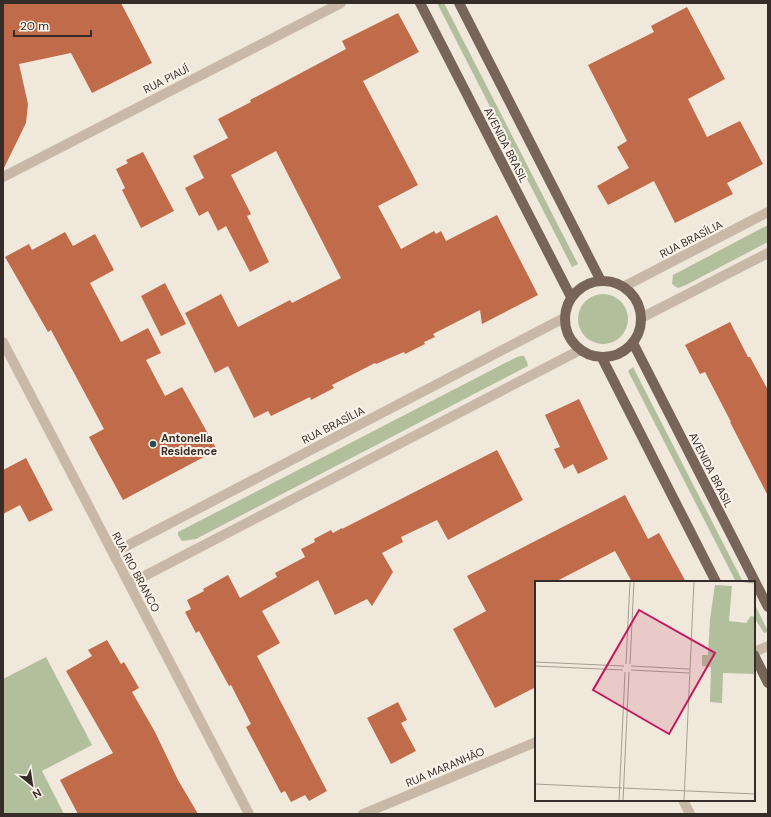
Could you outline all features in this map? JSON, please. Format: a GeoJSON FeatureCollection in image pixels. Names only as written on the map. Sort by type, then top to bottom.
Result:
{"type":"FeatureCollection","features":[{"type":"Feature","properties":{"kind":"main road","name":"AVENIDA BRASIL"},"geometry":{"type":"LineString","coordinates":[[420,3],[571,297]]}},
{"type":"Feature","properties":{"kind":"main road","name":"AVENIDA BRASIL"},"geometry":{"type":"LineString","coordinates":[[459,3],[601,281]]}},
{"type":"Feature","properties":{"kind":"main road"},"geometry":{"type":"LineString","coordinates":[[601,281],[610,281],[625,286],[634,296],[640,307],[642,318],[639,332],[633,343],[625,351],[614,356],[602,358],[591,356],[580,350],[572,342],[566,331],[564,318],[571,297],[579,288],[590,283],[601,281]]}},
{"type":"Feature","properties":{"kind":"main road","name":"AVENIDA BRASIL"},"geometry":{"type":"LineString","coordinates":[[633,343],[755,581]]}},
{"type":"Feature","properties":{"kind":"main road"},"geometry":{"type":"LineString","coordinates":[[602,358],[715,581]]}},
{"type":"Feature","properties":{"kind":"main road","name":"AVENIDA BRASIL"},"geometry":{"type":"LineString","coordinates":[[755,582],[768,607]]}},
{"type":"Feature","properties":{"kind":"main road"},"geometry":{"type":"LineString","coordinates":[[755,657],[768,683]]}},
{"type":"Feature","properties":{"kind":"street","name":"RUA PIAUÍ"},"geometry":{"type":"LineString","coordinates":[[3,177],[341,3]]}},
{"type":"Feature","properties":{"kind":"street","name":"RUA BRASÍLIA"},"geometry":{"type":"LineString","coordinates":[[625,286],[768,212]]}},
{"type":"Feature","properties":{"kind":"street"},"geometry":{"type":"LineString","coordinates":[[642,318],[768,253]]}},
{"type":"Feature","properties":{"kind":"street","name":"RUA BRASÍLIA"},"geometry":{"type":"LineString","coordinates":[[113,552],[564,318]]}},
{"type":"Feature","properties":{"kind":"street","name":"RUA RIO BRANCO"},"geometry":{"type":"LineString","coordinates":[[3,342],[249,814]]}},
{"type":"Feature","properties":{"kind":"street"},"geometry":{"type":"LineString","coordinates":[[129,584],[580,350]]}},
{"type":"Feature","properties":{"kind":"street"},"geometry":{"type":"LineString","coordinates":[[755,652],[768,646]]}},
{"type":"Feature","properties":{"kind":"street","name":"RUA MARANHÃO"},"geometry":{"type":"LineString","coordinates":[[363,814],[535,742]]}},
{"type":"Feature","properties":{"kind":"street"},"geometry":{"type":"LineString","coordinates":[[684,801],[690,814]]}},
{"type":"Feature","properties":{"kind":"green space"},"geometry":{"type":"Polygon","coordinates":[[[437,3],[444,3],[578,264],[572,267],[437,3]]]}},
{"type":"Feature","properties":{"kind":"green space"},"geometry":{"type":"Polygon","coordinates":[[[768,225],[768,242],[686,285],[678,288],[672,284],[673,275],[768,225]]]}},
{"type":"Feature","properties":{"kind":"green space"},"geometry":{"type":"Polygon","coordinates":[[[603,294],[612,296],[621,301],[626,310],[628,319],[626,328],[621,337],[612,342],[603,344],[594,342],[585,337],[580,328],[578,319],[580,310],[585,301],[594,296],[603,294]]]}},
{"type":"Feature","properties":{"kind":"green space"},"geometry":{"type":"Polygon","coordinates":[[[521,356],[524,356],[528,366],[196,539],[182,541],[178,535],[178,532],[521,356]]]}},
{"type":"Feature","properties":{"kind":"green space"},"geometry":{"type":"Polygon","coordinates":[[[633,367],[742,581],[735,581],[628,371],[633,367]]]}},
{"type":"Feature","properties":{"kind":"green space"},"geometry":{"type":"Polygon","coordinates":[[[755,605],[767,629],[767,632],[764,633],[755,619],[755,605]]]}},
{"type":"Feature","properties":{"kind":"green space"},"geometry":{"type":"Polygon","coordinates":[[[46,657],[92,745],[42,771],[64,814],[3,814],[3,679],[46,657]]]}},
{"type":"Feature","properties":{"kind":"building"},"geometry":{"type":"Polygon","coordinates":[[[3,3],[121,3],[152,63],[92,93],[71,53],[19,64],[28,104],[26,123],[3,170],[3,3]]]}},
{"type":"Feature","properties":{"kind":"building"},"geometry":{"type":"Polygon","coordinates":[[[687,7],[725,79],[688,99],[707,137],[740,121],[763,164],[727,183],[733,194],[675,223],[654,181],[608,205],[597,186],[629,168],[617,147],[627,141],[588,65],[654,32],[651,26],[687,7]]]}},
{"type":"Feature","properties":{"kind":"building"},"geometry":{"type":"Polygon","coordinates":[[[398,13],[419,52],[363,81],[418,185],[378,206],[401,249],[434,231],[436,234],[441,231],[446,241],[497,215],[538,295],[482,324],[480,310],[433,334],[435,337],[424,342],[425,344],[405,354],[404,352],[376,364],[375,363],[332,385],[334,388],[311,400],[310,397],[271,416],[268,411],[254,418],[228,366],[215,373],[185,313],[221,294],[238,327],[290,300],[292,303],[341,278],[276,151],[231,175],[251,214],[247,216],[269,262],[250,272],[226,226],[218,231],[208,211],[199,216],[185,188],[204,178],[193,156],[228,138],[218,119],[251,102],[250,100],[346,49],[342,41],[398,13]]]}},
{"type":"Feature","properties":{"kind":"building"},"geometry":{"type":"Polygon","coordinates":[[[143,152],[174,211],[141,228],[122,190],[125,188],[116,169],[128,163],[126,160],[143,152]]]}},
{"type":"Feature","properties":{"kind":"building"},"geometry":{"type":"Polygon","coordinates":[[[65,232],[73,246],[95,234],[114,270],[90,283],[121,342],[148,328],[161,353],[146,360],[165,396],[182,387],[217,450],[123,500],[89,437],[104,429],[51,330],[48,332],[5,257],[29,244],[32,250],[65,232]]]}},
{"type":"Feature","properties":{"kind":"building"},"geometry":{"type":"Polygon","coordinates":[[[165,283],[186,324],[161,336],[141,296],[165,283]]]}},
{"type":"Feature","properties":{"kind":"building"},"geometry":{"type":"Polygon","coordinates":[[[730,322],[748,357],[750,357],[768,390],[768,496],[705,372],[700,374],[685,345],[730,322]]]}},
{"type":"Feature","properties":{"kind":"building"},"geometry":{"type":"Polygon","coordinates":[[[579,399],[608,459],[578,474],[573,464],[564,469],[554,449],[560,447],[545,415],[579,399]]]}},
{"type":"Feature","properties":{"kind":"building"},"geometry":{"type":"Polygon","coordinates":[[[497,450],[523,500],[448,540],[437,520],[401,537],[403,542],[382,553],[393,572],[372,606],[367,599],[335,615],[318,580],[262,611],[280,643],[257,656],[327,791],[309,801],[305,795],[291,802],[285,791],[281,793],[246,727],[251,724],[231,685],[229,686],[199,631],[196,633],[185,612],[191,609],[187,600],[228,575],[240,598],[277,577],[275,573],[305,557],[301,549],[315,542],[314,539],[331,530],[333,533],[342,529],[497,450]]]}},
{"type":"Feature","properties":{"kind":"building"},"geometry":{"type":"Polygon","coordinates":[[[26,458],[53,510],[29,522],[20,505],[3,514],[3,470],[26,458]]]}},
{"type":"Feature","properties":{"kind":"building"},"geometry":{"type":"Polygon","coordinates":[[[625,495],[648,539],[659,533],[685,581],[631,581],[615,551],[557,581],[535,581],[535,688],[495,708],[453,629],[486,611],[467,576],[625,495]]]}},
{"type":"Feature","properties":{"kind":"building"},"geometry":{"type":"Polygon","coordinates":[[[107,640],[121,664],[124,662],[139,688],[132,692],[155,732],[178,780],[198,814],[78,814],[60,780],[113,753],[66,671],[92,656],[88,650],[107,640]]]}},
{"type":"Feature","properties":{"kind":"building"},"geometry":{"type":"Polygon","coordinates":[[[398,702],[407,720],[401,723],[416,751],[391,764],[367,718],[398,702]]]}},
{"type":"Feature","properties":{"kind":"place","name":"Antonella Residence"},"geometry":{"type":"Point","coordinates":[153,444]}}]}
